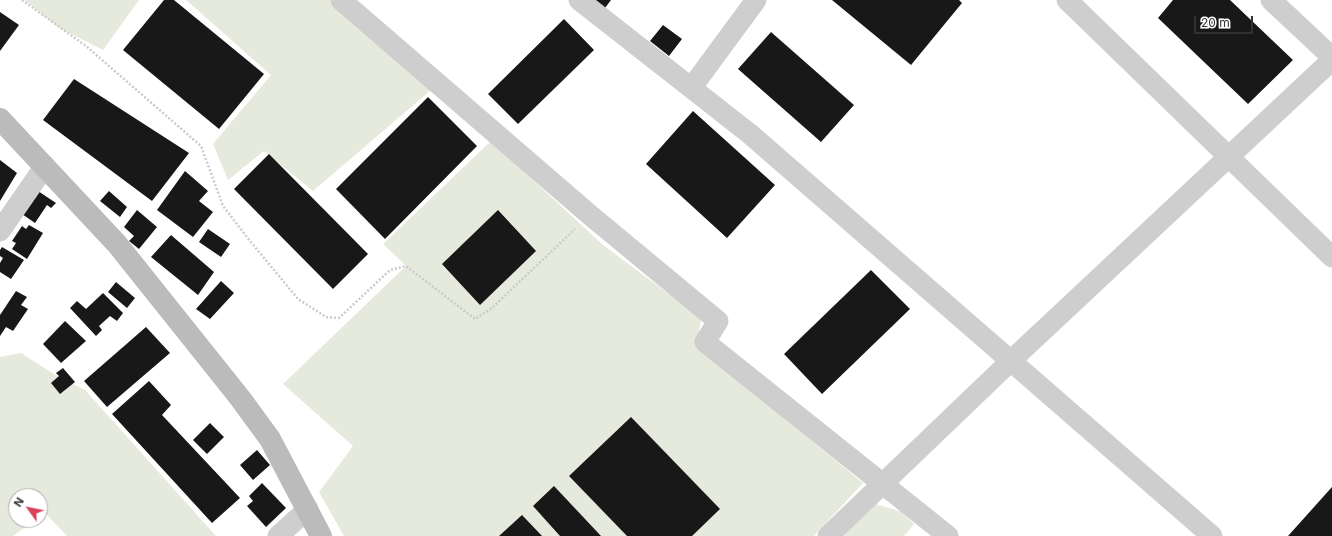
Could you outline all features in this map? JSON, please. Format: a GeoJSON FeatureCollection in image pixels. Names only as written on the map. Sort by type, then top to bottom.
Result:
{"type":"FeatureCollection","features":[{"type":"Feature","properties":{"kind":"street"},"geometry":{"type":"LineString","coordinates":[[341,0],[590,215],[718,321],[704,342],[948,536]]}},
{"type":"Feature","properties":{"kind":"street"},"geometry":{"type":"LineString","coordinates":[[579,0],[692,87],[750,134],[1212,536]]}},
{"type":"Feature","properties":{"kind":"street"},"geometry":{"type":"LineString","coordinates":[[692,87],[756,0]]}},
{"type":"Feature","properties":{"kind":"street"},"geometry":{"type":"LineString","coordinates":[[1067,0],[1332,257]]}},
{"type":"Feature","properties":{"kind":"street"},"geometry":{"type":"LineString","coordinates":[[828,536],[882,483],[1332,58],[1271,0]]}},
{"type":"Feature","properties":{"kind":"street"},"geometry":{"type":"LineString","coordinates":[[0,119],[117,244],[240,398],[270,439],[321,536]]}},
{"type":"Feature","properties":{"kind":"street"},"geometry":{"type":"LineString","coordinates":[[0,231],[45,166]]}},
{"type":"Feature","properties":{"kind":"street"},"geometry":{"type":"LineString","coordinates":[[278,536],[308,509]]}},
{"type":"Feature","properties":{"kind":"path"},"geometry":{"type":"LineString","coordinates":[[22,0],[86,46],[201,146],[223,206],[298,299],[326,317],[339,318],[390,270],[406,266],[475,319],[492,308],[590,215]]}},
{"type":"Feature","properties":{"kind":"shaded area"},"geometry":{"type":"Polygon","coordinates":[[[25,0],[139,0],[103,50],[58,27],[25,0]]]}},
{"type":"Feature","properties":{"kind":"shaded area"},"geometry":{"type":"Polygon","coordinates":[[[186,0],[332,0],[431,90],[313,191],[264,151],[228,180],[213,144],[271,75],[186,0]]]}},
{"type":"Feature","properties":{"kind":"shaded area"},"geometry":{"type":"Polygon","coordinates":[[[491,141],[603,245],[701,318],[697,346],[863,483],[814,536],[344,536],[319,492],[353,446],[283,384],[406,266],[383,244],[491,141]]]}},
{"type":"Feature","properties":{"kind":"shaded area"},"geometry":{"type":"Polygon","coordinates":[[[21,353],[60,378],[85,390],[216,536],[67,536],[48,516],[48,488],[8,488],[8,528],[24,528],[13,536],[0,536],[0,357],[21,353]]]}},
{"type":"Feature","properties":{"kind":"shaded area"},"geometry":{"type":"Polygon","coordinates":[[[876,504],[902,512],[914,524],[904,536],[843,536],[876,504]]]}},
{"type":"Feature","properties":{"kind":"building"},"geometry":{"type":"Polygon","coordinates":[[[164,0],[174,0],[264,74],[219,129],[123,50],[164,0]]]}},
{"type":"Feature","properties":{"kind":"building"},"geometry":{"type":"Polygon","coordinates":[[[595,0],[611,0],[605,8],[595,0]]]}},
{"type":"Feature","properties":{"kind":"building"},"geometry":{"type":"Polygon","coordinates":[[[832,0],[959,0],[962,3],[911,65],[832,0]]]}},
{"type":"Feature","properties":{"kind":"building"},"geometry":{"type":"Polygon","coordinates":[[[1173,0],[1230,0],[1293,60],[1248,104],[1158,18],[1173,0]]]}},
{"type":"Feature","properties":{"kind":"building"},"geometry":{"type":"Polygon","coordinates":[[[0,12],[19,25],[0,51],[0,12]]]}},
{"type":"Feature","properties":{"kind":"building"},"geometry":{"type":"Polygon","coordinates":[[[564,19],[594,50],[518,124],[488,94],[564,19]]]}},
{"type":"Feature","properties":{"kind":"building"},"geometry":{"type":"Polygon","coordinates":[[[663,25],[682,39],[669,56],[650,41],[663,25]]]}},
{"type":"Feature","properties":{"kind":"building"},"geometry":{"type":"Polygon","coordinates":[[[771,32],[854,105],[821,142],[738,69],[771,32]]]}},
{"type":"Feature","properties":{"kind":"building"},"geometry":{"type":"Polygon","coordinates":[[[74,79],[189,153],[152,201],[43,120],[74,79]]]}},
{"type":"Feature","properties":{"kind":"building"},"geometry":{"type":"Polygon","coordinates":[[[428,97],[477,146],[385,239],[336,189],[428,97]]]}},
{"type":"Feature","properties":{"kind":"building"},"geometry":{"type":"Polygon","coordinates":[[[693,111],[775,185],[727,238],[646,164],[693,111]]]}},
{"type":"Feature","properties":{"kind":"building"},"geometry":{"type":"Polygon","coordinates":[[[269,154],[368,254],[333,289],[234,189],[269,154]]]}},
{"type":"Feature","properties":{"kind":"building"},"geometry":{"type":"Polygon","coordinates":[[[0,160],[17,173],[0,201],[0,160]]]}},
{"type":"Feature","properties":{"kind":"building"},"geometry":{"type":"Polygon","coordinates":[[[185,171],[208,191],[199,201],[213,212],[193,237],[157,210],[185,171]]]}},
{"type":"Feature","properties":{"kind":"building"},"geometry":{"type":"Polygon","coordinates":[[[38,191],[56,203],[51,208],[47,205],[35,223],[22,214],[38,191]]]}},
{"type":"Feature","properties":{"kind":"building"},"geometry":{"type":"Polygon","coordinates":[[[109,191],[127,207],[120,217],[100,201],[109,191]]]}},
{"type":"Feature","properties":{"kind":"building"},"geometry":{"type":"Polygon","coordinates":[[[137,210],[157,227],[139,249],[129,241],[134,236],[124,227],[137,210]]]}},
{"type":"Feature","properties":{"kind":"building"},"geometry":{"type":"Polygon","coordinates":[[[498,210],[536,251],[480,305],[442,264],[498,210]]]}},
{"type":"Feature","properties":{"kind":"building"},"geometry":{"type":"Polygon","coordinates":[[[29,225],[43,233],[27,259],[12,249],[16,243],[12,241],[22,226],[26,229],[29,225]]]}},
{"type":"Feature","properties":{"kind":"building"},"geometry":{"type":"Polygon","coordinates":[[[208,229],[230,244],[221,257],[199,242],[208,229]]]}},
{"type":"Feature","properties":{"kind":"building"},"geometry":{"type":"Polygon","coordinates":[[[171,235],[214,272],[198,295],[151,257],[171,235]]]}},
{"type":"Feature","properties":{"kind":"building"},"geometry":{"type":"Polygon","coordinates":[[[2,247],[24,260],[11,279],[0,272],[0,263],[3,258],[0,256],[0,250],[2,247]]]}},
{"type":"Feature","properties":{"kind":"building"},"geometry":{"type":"Polygon","coordinates":[[[871,270],[910,309],[822,394],[784,354],[871,270]]]}},
{"type":"Feature","properties":{"kind":"building"},"geometry":{"type":"Polygon","coordinates":[[[221,281],[234,293],[210,319],[196,309],[221,281]]]}},
{"type":"Feature","properties":{"kind":"building"},"geometry":{"type":"Polygon","coordinates":[[[116,282],[135,298],[127,308],[108,292],[116,282]]]}},
{"type":"Feature","properties":{"kind":"building"},"geometry":{"type":"Polygon","coordinates":[[[16,291],[27,297],[21,305],[28,309],[13,331],[6,327],[0,336],[0,315],[16,291]]]}},
{"type":"Feature","properties":{"kind":"building"},"geometry":{"type":"Polygon","coordinates":[[[103,293],[123,313],[117,321],[110,316],[99,326],[102,330],[96,336],[70,308],[77,301],[86,309],[103,293]]]}},
{"type":"Feature","properties":{"kind":"building"},"geometry":{"type":"Polygon","coordinates":[[[65,321],[86,341],[61,363],[43,344],[65,321]]]}},
{"type":"Feature","properties":{"kind":"building"},"geometry":{"type":"Polygon","coordinates":[[[146,327],[170,353],[107,407],[84,381],[146,327]]]}},
{"type":"Feature","properties":{"kind":"building"},"geometry":{"type":"Polygon","coordinates":[[[63,368],[75,382],[60,394],[51,383],[59,376],[56,373],[63,368]]]}},
{"type":"Feature","properties":{"kind":"building"},"geometry":{"type":"Polygon","coordinates":[[[149,381],[171,405],[162,415],[240,498],[212,523],[112,414],[149,381]]]}},
{"type":"Feature","properties":{"kind":"building"},"geometry":{"type":"Polygon","coordinates":[[[631,417],[720,509],[692,536],[627,536],[569,476],[631,417]]]}},
{"type":"Feature","properties":{"kind":"building"},"geometry":{"type":"Polygon","coordinates":[[[210,423],[224,437],[207,454],[193,440],[210,423]]]}},
{"type":"Feature","properties":{"kind":"building"},"geometry":{"type":"Polygon","coordinates":[[[257,450],[270,465],[253,480],[240,465],[257,450]]]}},
{"type":"Feature","properties":{"kind":"building"},"geometry":{"type":"Polygon","coordinates":[[[262,483],[286,508],[266,527],[247,506],[253,501],[249,496],[262,483]]]}},
{"type":"Feature","properties":{"kind":"building"},"geometry":{"type":"Polygon","coordinates":[[[554,486],[601,536],[560,536],[533,506],[554,486]]]}},
{"type":"Feature","properties":{"kind":"building"},"geometry":{"type":"Polygon","coordinates":[[[1332,487],[1332,536],[1288,536],[1332,487]]]}},
{"type":"Feature","properties":{"kind":"building"},"geometry":{"type":"Polygon","coordinates":[[[522,515],[542,536],[499,536],[522,515]]]}}]}
